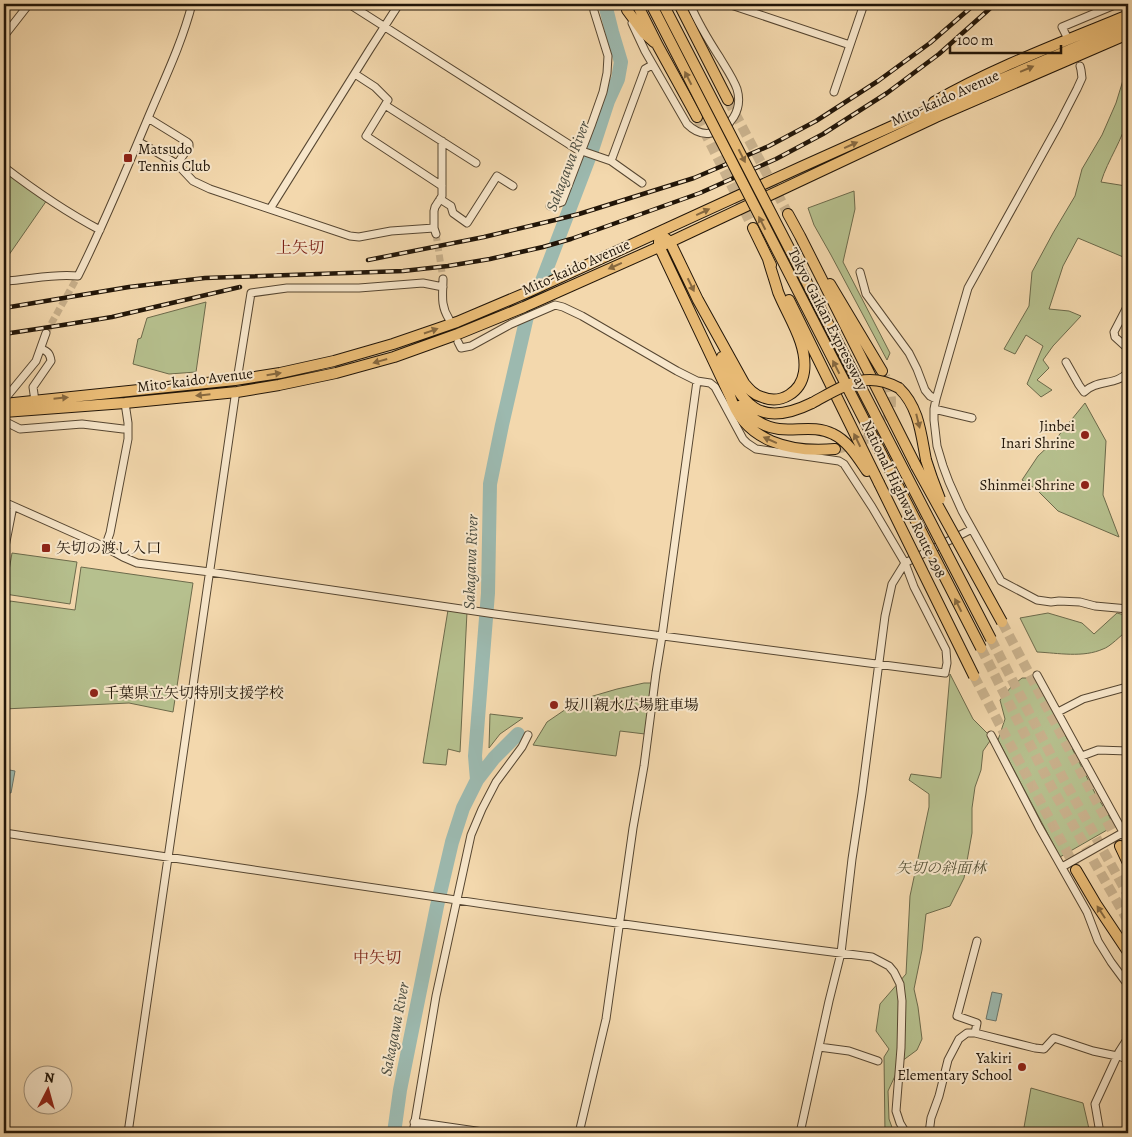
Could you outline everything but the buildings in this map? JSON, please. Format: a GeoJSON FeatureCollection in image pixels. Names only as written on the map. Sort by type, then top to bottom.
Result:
{"type":"FeatureCollection","features":[{"type":"Feature","properties":{"kind":"highway"},"geometry":{"type":"LineString","coordinates":[[637,4],[696,117]]}},
{"type":"Feature","properties":{"kind":"highway","name":"Tokyo Gaikan Expressway"},"geometry":{"type":"LineString","coordinates":[[651,4],[981,648]]}},
{"type":"Feature","properties":{"kind":"highway","name":"Tokyo Gaikan Expressway"},"geometry":{"type":"LineString","coordinates":[[663,4],[991,639]]}},
{"type":"Feature","properties":{"kind":"highway"},"geometry":{"type":"LineString","coordinates":[[679,4],[728,100]]}},
{"type":"Feature","properties":{"kind":"highway"},"geometry":{"type":"LineString","coordinates":[[626,7],[644,33],[658,46]]}},
{"type":"Feature","properties":{"kind":"highway"},"geometry":{"type":"LineString","coordinates":[[917,115],[931,104],[956,90],[1031,55],[1128,15]]}},
{"type":"Feature","properties":{"kind":"highway","name":"Mito-kaido Avenue"},"geometry":{"type":"LineString","coordinates":[[7,403],[125,403],[238,392],[336,373],[394,357],[458,334],[548,297],[670,242],[1079,51],[1128,25]]}},
{"type":"Feature","properties":{"kind":"highway","name":"Mito-kaido Avenue"},"geometry":{"type":"LineString","coordinates":[[7,403],[235,380],[280,373],[334,361],[393,344],[458,322],[528,292],[917,115],[1079,51],[1128,34]]}},
{"type":"Feature","properties":{"kind":"highway"},"geometry":{"type":"LineString","coordinates":[[936,117],[962,112],[1128,42]]}},
{"type":"Feature","properties":{"kind":"highway","name":"National Highway Route 298"},"geometry":{"type":"LineString","coordinates":[[788,214],[916,466],[1002,622]]}},
{"type":"Feature","properties":{"kind":"highway","name":"National Highway Route 298"},"geometry":{"type":"LineString","coordinates":[[753,228],[809,340],[877,484],[974,676]]}},
{"type":"Feature","properties":{"kind":"highway"},"geometry":{"type":"LineString","coordinates":[[658,233],[670,242],[698,300],[748,389],[761,397],[778,400],[793,393],[802,378],[804,370],[799,339],[779,293],[768,259]]}},
{"type":"Feature","properties":{"kind":"highway"},"geometry":{"type":"LineString","coordinates":[[658,233],[659,246],[733,406],[745,422],[752,430],[772,442],[784,446],[810,450],[835,449]]}},
{"type":"Feature","properties":{"kind":"highway"},"geometry":{"type":"LineString","coordinates":[[800,236],[882,370]]}},
{"type":"Feature","properties":{"kind":"highway"},"geometry":{"type":"LineString","coordinates":[[708,318],[735,386],[745,401],[758,410],[766,413],[782,414],[800,409],[841,388],[862,380],[881,380],[891,383],[906,394],[915,410],[926,460],[938,494],[986,587],[995,609]]}},
{"type":"Feature","properties":{"kind":"highway"},"geometry":{"type":"LineString","coordinates":[[730,396],[747,415],[766,426],[777,429],[817,429],[832,433],[851,449],[877,484]]}},
{"type":"Feature","properties":{"kind":"highway"},"geometry":{"type":"LineString","coordinates":[[1124,843],[1128,863]]}},
{"type":"Feature","properties":{"kind":"highway"},"geometry":{"type":"LineString","coordinates":[[1076,870],[1128,952]]}},
{"type":"Feature","properties":{"kind":"street"},"geometry":{"type":"LineString","coordinates":[[4,36],[29,4]]}},
{"type":"Feature","properties":{"kind":"street"},"geometry":{"type":"LineString","coordinates":[[4,281],[67,274],[78,276],[172,64],[192,4]]}},
{"type":"Feature","properties":{"kind":"street"},"geometry":{"type":"LineString","coordinates":[[349,4],[582,152],[611,161],[642,183]]}},
{"type":"Feature","properties":{"kind":"street"},"geometry":{"type":"LineString","coordinates":[[270,209],[399,4]]}},
{"type":"Feature","properties":{"kind":"street"},"geometry":{"type":"LineString","coordinates":[[550,206],[562,202],[603,92],[608,64],[608,56],[593,4],[586,4]]}},
{"type":"Feature","properties":{"kind":"street"},"geometry":{"type":"LineString","coordinates":[[626,7],[644,51],[687,124],[700,133],[709,133],[729,124],[736,114],[737,90],[690,4]]}},
{"type":"Feature","properties":{"kind":"street"},"geometry":{"type":"LineString","coordinates":[[728,4],[850,45]]}},
{"type":"Feature","properties":{"kind":"street"},"geometry":{"type":"LineString","coordinates":[[834,92],[864,4]]}},
{"type":"Feature","properties":{"kind":"street"},"geometry":{"type":"LineString","coordinates":[[1067,37],[1062,27],[1117,4]]}},
{"type":"Feature","properties":{"kind":"street"},"geometry":{"type":"LineString","coordinates":[[611,161],[645,69],[652,64]]}},
{"type":"Feature","properties":{"kind":"street"},"geometry":{"type":"LineString","coordinates":[[1080,66],[1082,78],[1059,124],[968,288],[936,399],[934,420],[943,466],[952,490],[1001,580],[1034,599],[1051,602],[1080,602],[1095,606],[1128,609]]}},
{"type":"Feature","properties":{"kind":"street"},"geometry":{"type":"LineString","coordinates":[[355,74],[375,87],[388,100],[366,136],[442,186]]}},
{"type":"Feature","properties":{"kind":"street"},"geometry":{"type":"LineString","coordinates":[[385,105],[476,163]]}},
{"type":"Feature","properties":{"kind":"street"},"geometry":{"type":"LineString","coordinates":[[148,118],[189,144],[189,147],[177,164]]}},
{"type":"Feature","properties":{"kind":"street"},"geometry":{"type":"LineString","coordinates":[[139,142],[177,164],[193,181],[202,185],[244,201],[350,236],[359,237],[391,231],[435,231],[434,207],[442,196],[442,141]]}},
{"type":"Feature","properties":{"kind":"street"},"geometry":{"type":"LineString","coordinates":[[4,167],[59,206],[100,230]]}},
{"type":"Feature","properties":{"kind":"street"},"geometry":{"type":"LineString","coordinates":[[440,199],[451,206],[453,213],[467,223],[497,176],[513,186]]}},
{"type":"Feature","properties":{"kind":"street"},"geometry":{"type":"LineString","coordinates":[[860,272],[866,294],[909,353],[925,390],[936,399]]}},
{"type":"Feature","properties":{"kind":"street"},"geometry":{"type":"LineString","coordinates":[[443,279],[442,301],[449,319]]}},
{"type":"Feature","properties":{"kind":"street"},"geometry":{"type":"LineString","coordinates":[[238,374],[251,293],[287,288],[359,288],[423,283],[443,287]]}},
{"type":"Feature","properties":{"kind":"street"},"geometry":{"type":"LineString","coordinates":[[1127,348],[1115,337],[1114,332],[1128,305]]}},
{"type":"Feature","properties":{"kind":"street"},"geometry":{"type":"LineString","coordinates":[[4,502],[137,563],[472,611],[879,666],[945,673],[947,663],[946,650],[914,587],[905,562],[872,506],[844,464],[756,449],[746,444],[716,387],[710,383],[697,381],[677,371],[563,307],[555,306],[542,311],[471,346],[461,348],[458,342]]}},
{"type":"Feature","properties":{"kind":"street"},"geometry":{"type":"LineString","coordinates":[[7,403],[36,361],[46,333]]}},
{"type":"Feature","properties":{"kind":"street"},"geometry":{"type":"LineString","coordinates":[[35,401],[33,387],[51,361],[47,351],[41,349]]}},
{"type":"Feature","properties":{"kind":"street"},"geometry":{"type":"LineString","coordinates":[[1066,362],[1084,392],[1089,387],[1118,380],[1128,372]]}},
{"type":"Feature","properties":{"kind":"street"},"geometry":{"type":"LineString","coordinates":[[579,1133],[606,1019],[644,766],[697,381]]}},
{"type":"Feature","properties":{"kind":"street"},"geometry":{"type":"LineString","coordinates":[[128,1133],[235,397]]}},
{"type":"Feature","properties":{"kind":"street"},"geometry":{"type":"LineString","coordinates":[[105,547],[110,533],[128,439],[125,403]]}},
{"type":"Feature","properties":{"kind":"street"},"geometry":{"type":"LineString","coordinates":[[934,409],[972,418]]}},
{"type":"Feature","properties":{"kind":"street"},"geometry":{"type":"LineString","coordinates":[[4,421],[20,429],[82,424],[123,429]]}},
{"type":"Feature","properties":{"kind":"street"},"geometry":{"type":"LineString","coordinates":[[4,552],[13,506]]}},
{"type":"Feature","properties":{"kind":"street"},"geometry":{"type":"LineString","coordinates":[[800,1133],[841,953],[885,616],[892,584],[905,562],[972,529]]}},
{"type":"Feature","properties":{"kind":"street"},"geometry":{"type":"LineString","coordinates":[[1038,675],[1124,832],[1124,843]]}},
{"type":"Feature","properties":{"kind":"street"},"geometry":{"type":"LineString","coordinates":[[1058,712],[1083,699],[1123,688]]}},
{"type":"Feature","properties":{"kind":"street"},"geometry":{"type":"LineString","coordinates":[[412,1133],[436,996],[471,835],[496,782],[522,747],[528,735]]}},
{"type":"Feature","properties":{"kind":"street"},"geometry":{"type":"LineString","coordinates":[[991,735],[1087,912],[1098,941],[1128,985]]}},
{"type":"Feature","properties":{"kind":"street"},"geometry":{"type":"LineString","coordinates":[[1082,756],[1098,750],[1128,751]]}},
{"type":"Feature","properties":{"kind":"street"},"geometry":{"type":"LineString","coordinates":[[4,832],[424,896],[872,957],[885,963],[894,972],[900,984],[902,1029],[896,1111],[906,1133]]}},
{"type":"Feature","properties":{"kind":"street"},"geometry":{"type":"LineString","coordinates":[[1062,867],[1124,832]]}},
{"type":"Feature","properties":{"kind":"street"},"geometry":{"type":"LineString","coordinates":[[975,1033],[977,1023],[957,1016],[977,941]]}},
{"type":"Feature","properties":{"kind":"street"},"geometry":{"type":"LineString","coordinates":[[929,1133],[931,1118],[948,1060],[959,1039],[967,1033],[975,1033],[1044,1049],[1054,1038],[1128,1060]]}},
{"type":"Feature","properties":{"kind":"street"},"geometry":{"type":"LineString","coordinates":[[1100,1133],[1095,1104],[1117,1056],[1128,1038]]}},
{"type":"Feature","properties":{"kind":"street"},"geometry":{"type":"LineString","coordinates":[[819,1047],[849,1052],[878,1060]]}},
{"type":"Feature","properties":{"kind":"street"},"geometry":{"type":"LineString","coordinates":[[414,1122],[490,1133]]}},
{"type":"Feature","properties":{"kind":"green space"},"geometry":{"type":"Polygon","coordinates":[[[1124,77],[1128,77],[1128,116],[1123,133],[1101,182],[1126,186],[1128,188],[1128,259],[1078,238],[1063,266],[1049,309],[1069,311],[1081,316],[1053,346],[1043,360],[1049,368],[1037,380],[1052,390],[1041,397],[1027,384],[1043,346],[1026,335],[1015,354],[1004,349],[1029,306],[1032,272],[1075,196],[1082,169],[1102,135],[1116,103],[1124,77]]]}},
{"type":"Feature","properties":{"kind":"green space"},"geometry":{"type":"Polygon","coordinates":[[[4,172],[47,200],[4,262],[4,172]]]}},
{"type":"Feature","properties":{"kind":"green space"},"geometry":{"type":"Polygon","coordinates":[[[854,191],[855,209],[843,262],[890,353],[887,360],[814,225],[808,208],[854,191]]]}},
{"type":"Feature","properties":{"kind":"green space"},"geometry":{"type":"Polygon","coordinates":[[[206,302],[196,372],[169,374],[133,364],[138,339],[141,338],[147,318],[206,302]]]}},
{"type":"Feature","properties":{"kind":"green space"},"geometry":{"type":"Polygon","coordinates":[[[1085,403],[1106,441],[1103,495],[1119,537],[1058,511],[1036,489],[1022,480],[1038,456],[1055,440],[1085,403]]]}},
{"type":"Feature","properties":{"kind":"green space"},"geometry":{"type":"Polygon","coordinates":[[[12,553],[77,562],[70,604],[5,594],[12,553]]]}},
{"type":"Feature","properties":{"kind":"green space"},"geometry":{"type":"Polygon","coordinates":[[[81,567],[193,583],[173,712],[129,703],[4,709],[4,633],[10,601],[75,610],[81,567]]]}},
{"type":"Feature","properties":{"kind":"green space"},"geometry":{"type":"Polygon","coordinates":[[[448,610],[467,612],[460,752],[448,749],[446,765],[423,763],[448,610]]]}},
{"type":"Feature","properties":{"kind":"green space"},"geometry":{"type":"Polygon","coordinates":[[[1048,613],[1082,623],[1094,634],[1117,613],[1128,616],[1128,630],[1106,648],[1095,652],[1070,654],[1037,652],[1020,618],[1048,613]]]}},
{"type":"Feature","properties":{"kind":"green space","name":"矢切の斜面林"},"geometry":{"type":"Polygon","coordinates":[[[950,674],[973,719],[992,738],[983,751],[981,770],[975,787],[972,808],[972,833],[964,878],[950,906],[926,914],[922,950],[914,989],[922,1039],[917,1050],[902,1061],[888,1091],[889,1119],[894,1133],[885,1133],[884,1057],[889,1049],[876,1031],[880,1004],[906,974],[910,896],[929,807],[929,794],[909,780],[911,774],[941,778],[950,674]]]}},
{"type":"Feature","properties":{"kind":"green space"},"geometry":{"type":"Polygon","coordinates":[[[1022,678],[1036,678],[1114,826],[1060,857],[998,740],[1005,719],[1000,700],[1022,678]]]}},
{"type":"Feature","properties":{"kind":"green space"},"geometry":{"type":"Polygon","coordinates":[[[644,683],[652,683],[645,734],[620,731],[616,756],[533,745],[547,722],[569,707],[593,696],[644,683]]]}},
{"type":"Feature","properties":{"kind":"green space"},"geometry":{"type":"Polygon","coordinates":[[[490,714],[523,718],[500,734],[489,748],[490,714]]]}},
{"type":"Feature","properties":{"kind":"green space"},"geometry":{"type":"Polygon","coordinates":[[[1031,1088],[1083,1103],[1090,1133],[1023,1133],[1031,1088]]]}},
{"type":"Feature","properties":{"kind":"water"},"geometry":{"type":"Polygon","coordinates":[[[4,769],[15,771],[11,793],[4,792],[4,769]]]}},
{"type":"Feature","properties":{"kind":"water"},"geometry":{"type":"Polygon","coordinates":[[[992,992],[1002,994],[996,1021],[986,1019],[992,992]]]}},
{"type":"Feature","properties":{"kind":"waterway","name":"Sakagawa River"},"geometry":{"type":"LineString","coordinates":[[477,780],[475,756],[488,593],[490,484],[531,299],[542,281],[592,150],[608,101],[618,79],[621,62],[605,4]]}},
{"type":"Feature","properties":{"kind":"waterway","name":"Sakagawa River"},"geometry":{"type":"LineString","coordinates":[[394,1133],[400,1090],[437,906],[452,842],[463,808],[477,780],[494,758],[518,734]]}},
{"type":"Feature","properties":{"kind":"tunnel"},"geometry":{"type":"LineString","coordinates":[[728,100],[788,214]]}},
{"type":"Feature","properties":{"kind":"tunnel"},"geometry":{"type":"LineString","coordinates":[[697,117],[753,228]]}},
{"type":"Feature","properties":{"kind":"tunnel"},"geometry":{"type":"LineString","coordinates":[[436,234],[443,279]]}},
{"type":"Feature","properties":{"kind":"tunnel"},"geometry":{"type":"LineString","coordinates":[[46,333],[78,276]]}},
{"type":"Feature","properties":{"kind":"tunnel"},"geometry":{"type":"LineString","coordinates":[[835,449],[862,441],[882,426],[888,417],[891,405],[890,391],[885,376]]}},
{"type":"Feature","properties":{"kind":"tunnel"},"geometry":{"type":"LineString","coordinates":[[1002,622],[1120,846]]}},
{"type":"Feature","properties":{"kind":"tunnel"},"geometry":{"type":"LineString","coordinates":[[991,639],[1064,780],[1128,895]]}},
{"type":"Feature","properties":{"kind":"tunnel"},"geometry":{"type":"LineString","coordinates":[[981,648],[1053,790],[1128,921]]}},
{"type":"Feature","properties":{"kind":"tunnel"},"geometry":{"type":"LineString","coordinates":[[974,676],[1076,869]]}},
{"type":"Feature","properties":{"kind":"railway"},"geometry":{"type":"LineString","coordinates":[[368,260],[484,237],[579,214],[694,178],[769,146],[816,121],[878,81],[930,43],[975,4]]}},
{"type":"Feature","properties":{"kind":"railway"},"geometry":{"type":"LineString","coordinates":[[4,308],[129,287],[205,278],[403,271],[448,266],[490,259],[571,239],[700,193],[776,159],[823,134],[887,93],[939,54],[995,4]]}},
{"type":"Feature","properties":{"kind":"railway"},"geometry":{"type":"LineString","coordinates":[[4,334],[112,317],[240,287]]}},
{"type":"Feature","properties":{"kind":"place","name":"Matsudo Tennis Club"},"geometry":{"type":"Point","coordinates":[128,158]}},
{"type":"Feature","properties":{"kind":"place","name":"Jinbei Inari Shrine"},"geometry":{"type":"Point","coordinates":[1085,435]}},
{"type":"Feature","properties":{"kind":"place","name":"Shinmei Shrine"},"geometry":{"type":"Point","coordinates":[1085,485]}},
{"type":"Feature","properties":{"kind":"place","name":"矢切の渡し入口"},"geometry":{"type":"Point","coordinates":[46,548]}},
{"type":"Feature","properties":{"kind":"place","name":"千葉県立矢切特別支援学校"},"geometry":{"type":"Point","coordinates":[94,693]}},
{"type":"Feature","properties":{"kind":"place","name":"坂川親水広場駐車場"},"geometry":{"type":"Point","coordinates":[554,705]}},
{"type":"Feature","properties":{"kind":"place","name":"Yakiri Elementary School"},"geometry":{"type":"Point","coordinates":[1022,1067]}},
{"type":"Feature","properties":{"kind":"district","name":"上矢切"},"geometry":{"type":"Point","coordinates":[300,247]}},
{"type":"Feature","properties":{"kind":"district","name":"中矢切"},"geometry":{"type":"Point","coordinates":[377,957]}}]}
